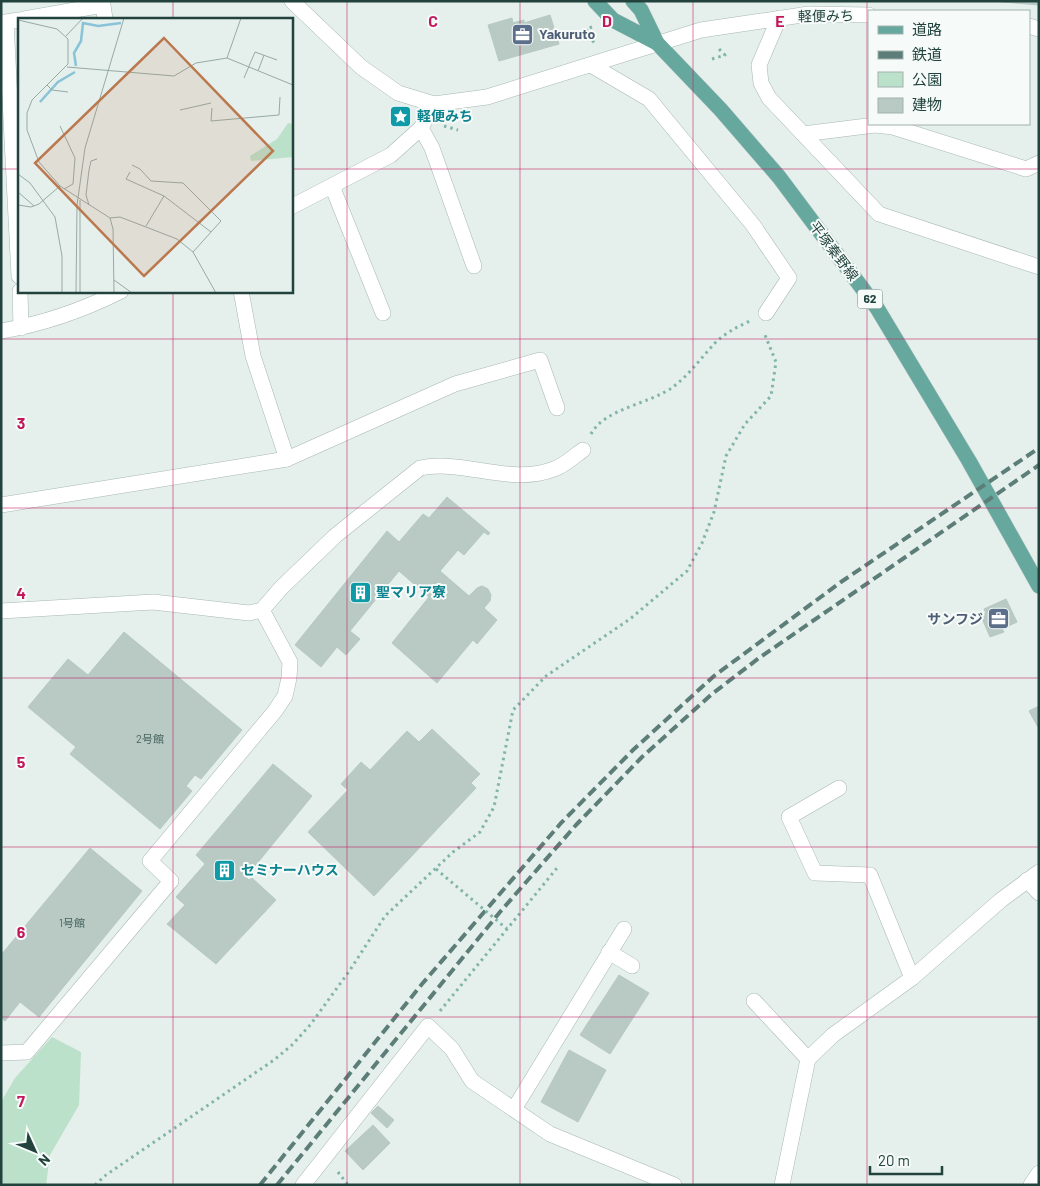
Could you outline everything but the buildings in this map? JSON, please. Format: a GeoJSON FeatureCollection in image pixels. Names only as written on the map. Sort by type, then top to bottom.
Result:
{"type":"FeatureCollection","features":[{"type":"Feature","properties":{"kind":"main road","name":"平塚秦野線"},"geometry":{"type":"LineString","coordinates":[[594,1],[613,20],[657,43],[721,110],[779,177],[877,308],[969,461],[1039,586]]}},
{"type":"Feature","properties":{"kind":"main road","name":"平塚秦野線"},"geometry":{"type":"LineString","coordinates":[[633,1],[642,10],[657,43]]}},
{"type":"Feature","properties":{"kind":"street","name":"軽便みち"},"geometry":{"type":"LineString","coordinates":[[292,1],[361,67],[398,93],[434,104],[487,97],[701,30],[779,18],[809,8],[868,15]]}},
{"type":"Feature","properties":{"kind":"street"},"geometry":{"type":"LineString","coordinates":[[30,18],[103,5],[105,18]]}},
{"type":"Feature","properties":{"kind":"street"},"geometry":{"type":"LineString","coordinates":[[779,18],[759,65],[761,83],[769,98],[878,214],[1039,267]]}},
{"type":"Feature","properties":{"kind":"street"},"geometry":{"type":"LineString","coordinates":[[18,20],[6,22],[18,256]]}},
{"type":"Feature","properties":{"kind":"street"},"geometry":{"type":"LineString","coordinates":[[591,65],[648,98],[753,225],[789,278],[766,313]]}},
{"type":"Feature","properties":{"kind":"street"},"geometry":{"type":"LineString","coordinates":[[292,206],[391,155],[421,128],[434,104]]}},
{"type":"Feature","properties":{"kind":"street"},"geometry":{"type":"LineString","coordinates":[[803,134],[875,125],[893,126],[1026,169],[1039,163]]}},
{"type":"Feature","properties":{"kind":"street"},"geometry":{"type":"LineString","coordinates":[[421,128],[432,148],[474,266]]}},
{"type":"Feature","properties":{"kind":"street"},"geometry":{"type":"LineString","coordinates":[[332,186],[383,313]]}},
{"type":"Feature","properties":{"kind":"street"},"geometry":{"type":"LineString","coordinates":[[20,292],[21,328]]}},
{"type":"Feature","properties":{"kind":"street"},"geometry":{"type":"LineString","coordinates":[[1,331],[21,328],[87,307],[119,292]]}},
{"type":"Feature","properties":{"kind":"street"},"geometry":{"type":"LineString","coordinates":[[241,292],[253,356],[287,459]]}},
{"type":"Feature","properties":{"kind":"street"},"geometry":{"type":"LineString","coordinates":[[1,505],[287,459],[455,384],[540,360],[557,408]]}},
{"type":"Feature","properties":{"kind":"street"},"geometry":{"type":"LineString","coordinates":[[1,611],[153,602],[249,613],[262,610],[281,588],[335,536],[420,468],[433,466],[526,475],[554,469],[583,450]]}},
{"type":"Feature","properties":{"kind":"street"},"geometry":{"type":"LineString","coordinates":[[1,1053],[27,1052],[171,881],[150,861],[285,696],[290,662],[262,610]]}},
{"type":"Feature","properties":{"kind":"street"},"geometry":{"type":"LineString","coordinates":[[839,788],[789,817],[814,873],[870,875],[912,978]]}},
{"type":"Feature","properties":{"kind":"street"},"geometry":{"type":"LineString","coordinates":[[782,1185],[808,1059],[833,1035],[912,978],[1001,900],[1033,876],[1039,893]]}},
{"type":"Feature","properties":{"kind":"street"},"geometry":{"type":"LineString","coordinates":[[514,1110],[624,929]]}},
{"type":"Feature","properties":{"kind":"street"},"geometry":{"type":"LineString","coordinates":[[609,952],[632,966]]}},
{"type":"Feature","properties":{"kind":"street"},"geometry":{"type":"LineString","coordinates":[[754,1001],[808,1059]]}},
{"type":"Feature","properties":{"kind":"street"},"geometry":{"type":"LineString","coordinates":[[303,1185],[428,1026],[452,1048],[472,1081],[550,1134],[674,1185]]}},
{"type":"Feature","properties":{"kind":"street"},"geometry":{"type":"LineString","coordinates":[[1031,1185],[1039,1173]]}},
{"type":"Feature","properties":{"kind":"path"},"geometry":{"type":"LineString","coordinates":[[586,29],[594,43]]}},
{"type":"Feature","properties":{"kind":"path"},"geometry":{"type":"LineString","coordinates":[[712,59],[725,55],[716,46]]}},
{"type":"Feature","properties":{"kind":"path"},"geometry":{"type":"LineString","coordinates":[[444,126],[458,130]]}},
{"type":"Feature","properties":{"kind":"path"},"geometry":{"type":"LineString","coordinates":[[95,1185],[106,1175],[274,1060],[292,1045],[311,1024],[350,970],[385,916],[453,852],[480,832],[494,807],[513,710],[546,676],[630,619],[687,571],[702,543],[714,512],[726,456],[745,424],[771,396],[776,362],[766,335],[766,313],[732,330],[716,343],[673,387],[651,399],[604,419],[593,429],[583,450]]}},
{"type":"Feature","properties":{"kind":"path"},"geometry":{"type":"LineString","coordinates":[[428,1026],[557,868]]}},
{"type":"Feature","properties":{"kind":"path"},"geometry":{"type":"LineString","coordinates":[[436,869],[507,929]]}},
{"type":"Feature","properties":{"kind":"green space"},"geometry":{"type":"Polygon","coordinates":[[[52,1037],[81,1052],[79,1105],[50,1155],[46,1185],[1,1185],[1,1102],[15,1078],[52,1037]]]}},
{"type":"Feature","properties":{"kind":"railway"},"geometry":{"type":"LineString","coordinates":[[260,1185],[422,984],[561,823],[633,750],[714,676],[841,582],[1039,448]]}},
{"type":"Feature","properties":{"kind":"railway"},"geometry":{"type":"LineString","coordinates":[[277,1185],[500,912],[576,825],[642,757],[712,694],[759,658],[1039,465]]}},
{"type":"Feature","properties":{"kind":"place","name":"Yakuruto"},"geometry":{"type":"Point","coordinates":[523,34]}},
{"type":"Feature","properties":{"kind":"place","name":"軽便みち"},"geometry":{"type":"Point","coordinates":[401,116]}},
{"type":"Feature","properties":{"kind":"place","name":"聖マリア寮"},"geometry":{"type":"Point","coordinates":[360,592]}},
{"type":"Feature","properties":{"kind":"place","name":"サンフジ"},"geometry":{"type":"Point","coordinates":[999,619]}},
{"type":"Feature","properties":{"kind":"place","name":"セミナーハウス"},"geometry":{"type":"Point","coordinates":[225,870]}}]}
